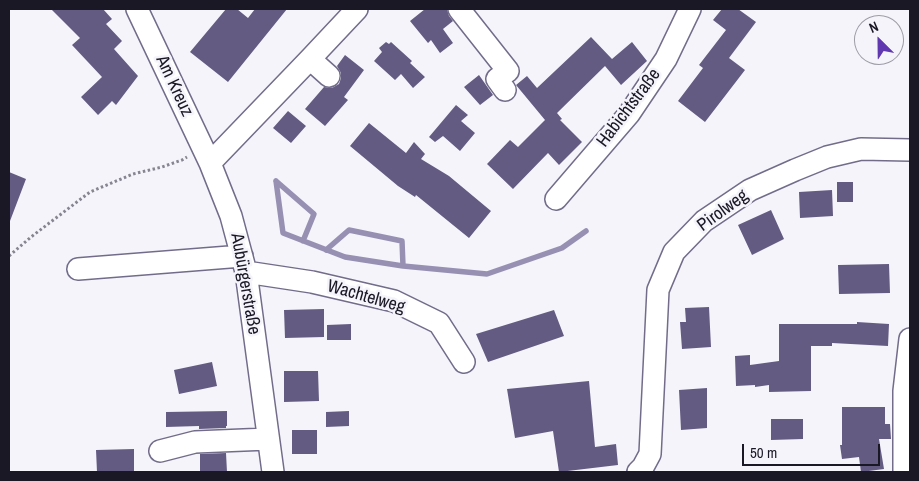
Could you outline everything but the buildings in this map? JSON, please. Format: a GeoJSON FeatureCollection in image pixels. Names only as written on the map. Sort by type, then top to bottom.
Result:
{"type":"FeatureCollection","features":[{"type":"Feature","properties":{"kind":"street","name":"Am Kreuz"},"geometry":{"type":"LineString","coordinates":[[138,9],[206,155]]}},
{"type":"Feature","properties":{"kind":"street"},"geometry":{"type":"LineString","coordinates":[[206,155],[310,59],[357,9]]}},
{"type":"Feature","properties":{"kind":"street"},"geometry":{"type":"LineString","coordinates":[[458,9],[508,72],[497,79],[505,90]]}},
{"type":"Feature","properties":{"kind":"street","name":"Habichtstraße"},"geometry":{"type":"LineString","coordinates":[[556,199],[630,114],[666,59],[690,9]]}},
{"type":"Feature","properties":{"kind":"street"},"geometry":{"type":"LineString","coordinates":[[310,59],[329,76]]}},
{"type":"Feature","properties":{"kind":"street","name":"Pirolweg"},"geometry":{"type":"LineString","coordinates":[[638,472],[644,467],[650,454],[658,290],[674,252],[704,221],[750,190],[795,170],[827,157],[861,149],[910,150]]}},
{"type":"Feature","properties":{"kind":"street","name":"Aubürgerstraße"},"geometry":{"type":"LineString","coordinates":[[206,155],[231,216],[244,264],[273,472]]}},
{"type":"Feature","properties":{"kind":"street","name":"Wachtelweg"},"geometry":{"type":"LineString","coordinates":[[78,269],[244,264],[394,301],[439,323],[464,362]]}},
{"type":"Feature","properties":{"kind":"street"},"geometry":{"type":"LineString","coordinates":[[904,472],[904,390],[910,339]]}},
{"type":"Feature","properties":{"kind":"street"},"geometry":{"type":"LineString","coordinates":[[160,451],[195,442],[268,439]]}},
{"type":"Feature","properties":{"kind":"path"},"geometry":{"type":"LineString","coordinates":[[9,256],[90,192],[132,174],[206,155]]}},
{"type":"Feature","properties":{"kind":"waterway"},"geometry":{"type":"LineString","coordinates":[[276,181],[283,233],[345,257],[403,266],[487,274],[562,248],[586,231]]}},
{"type":"Feature","properties":{"kind":"waterway"},"geometry":{"type":"LineString","coordinates":[[276,181],[314,214],[303,241]]}},
{"type":"Feature","properties":{"kind":"waterway"},"geometry":{"type":"LineString","coordinates":[[326,250],[349,230],[402,241],[403,266]]}}]}
